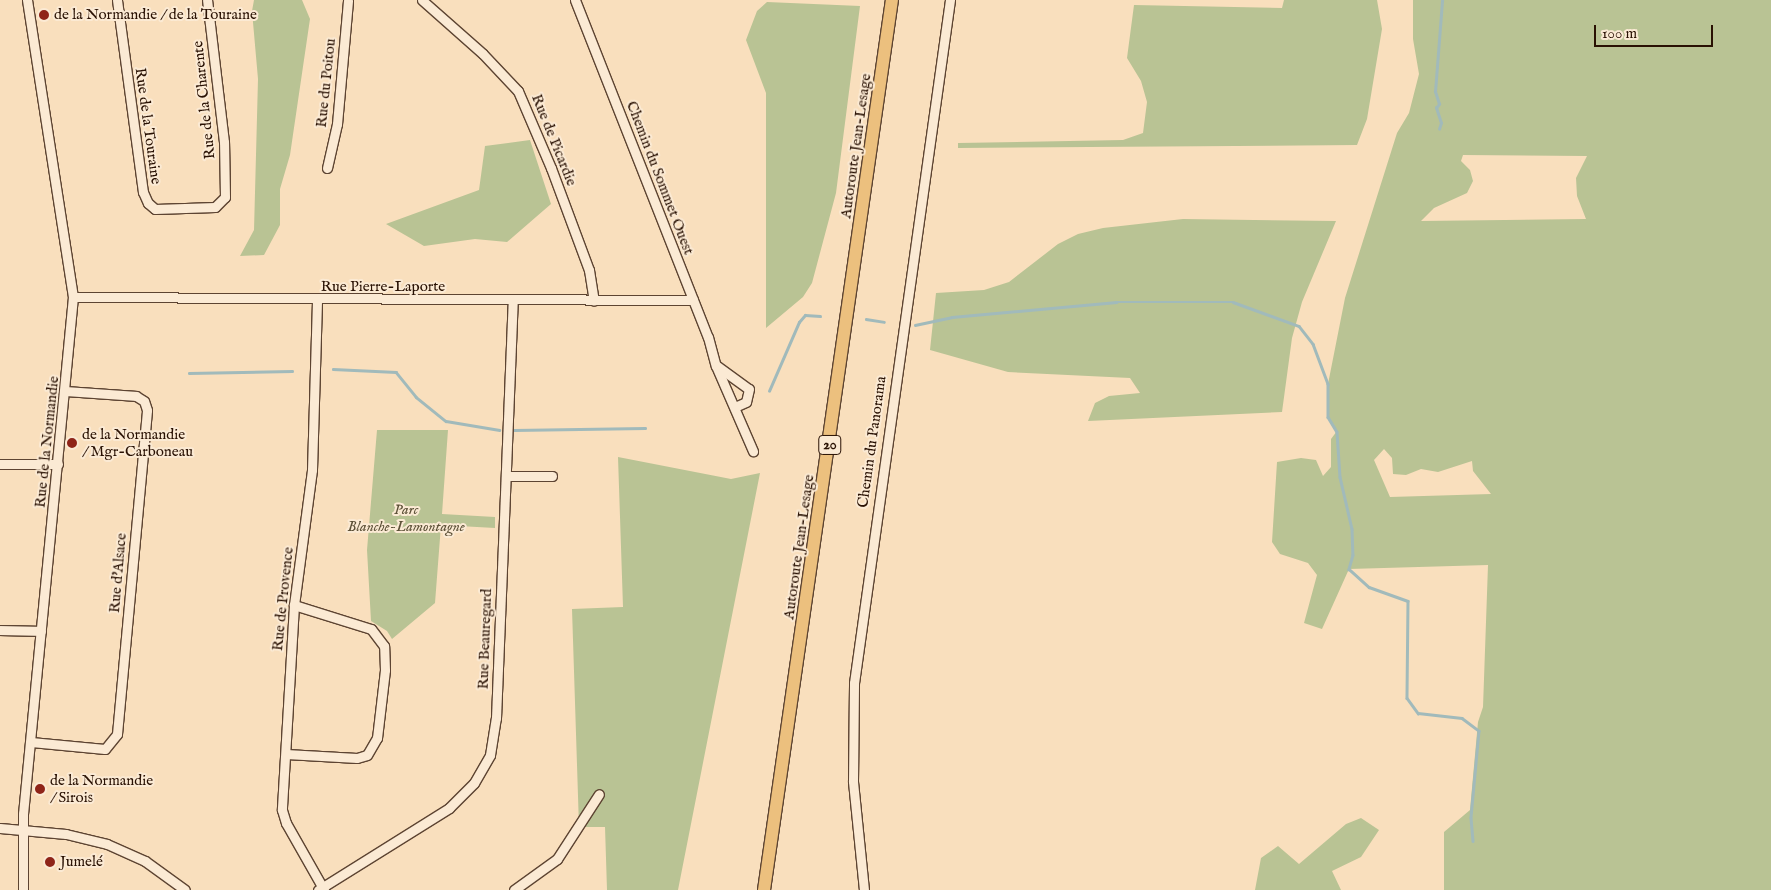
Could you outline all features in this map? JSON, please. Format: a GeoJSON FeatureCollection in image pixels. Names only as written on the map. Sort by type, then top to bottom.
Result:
{"type":"FeatureCollection","features":[{"type":"Feature","properties":{"kind":"highway","name":"Autoroute Jean-Lesage"},"geometry":{"type":"LineString","coordinates":[[764,890],[892,0]]}},
{"type":"Feature","properties":{"kind":"street","name":"Rue de la Normandie"},"geometry":{"type":"LineString","coordinates":[[23,890],[22,828],[66,391],[73,297],[27,0]]}},
{"type":"Feature","properties":{"kind":"street","name":"Rue de la Touraine"},"geometry":{"type":"LineString","coordinates":[[117,0],[145,199],[155,209],[215,207],[225,197]]}},
{"type":"Feature","properties":{"kind":"street","name":"Rue de la Charente"},"geometry":{"type":"LineString","coordinates":[[208,0],[224,142],[225,197]]}},
{"type":"Feature","properties":{"kind":"street","name":"Rue du Poitou"},"geometry":{"type":"LineString","coordinates":[[328,168],[337,124],[348,0]]}},
{"type":"Feature","properties":{"kind":"street","name":"Rue de Picardie"},"geometry":{"type":"LineString","coordinates":[[422,0],[518,91],[552,168],[586,261],[594,301]]}},
{"type":"Feature","properties":{"kind":"street","name":"Chemin du Sommet Ouest"},"geometry":{"type":"LineString","coordinates":[[575,0],[693,300],[716,366],[735,407],[752,451]]}},
{"type":"Feature","properties":{"kind":"street","name":"Chemin du Panorama"},"geometry":{"type":"LineString","coordinates":[[864,890],[853,781],[854,683],[950,0]]}},
{"type":"Feature","properties":{"kind":"street","name":"Rue Pierre-Laporte"},"geometry":{"type":"LineString","coordinates":[[73,297],[317,301],[693,300]]}},
{"type":"Feature","properties":{"kind":"street","name":"Rue Beauregard"},"geometry":{"type":"LineString","coordinates":[[322,889],[449,808],[468,791],[485,766],[493,742],[496,718],[513,300]]}},
{"type":"Feature","properties":{"kind":"street","name":"Rue de Provence"},"geometry":{"type":"LineString","coordinates":[[317,301],[312,470],[294,605],[282,810],[286,823],[322,889]]}},
{"type":"Feature","properties":{"kind":"street"},"geometry":{"type":"LineString","coordinates":[[716,366],[750,389],[746,402],[735,407]]}},
{"type":"Feature","properties":{"kind":"street","name":"Rue d'Alsace"},"geometry":{"type":"LineString","coordinates":[[32,742],[105,749],[118,734],[146,410],[144,401],[136,396],[66,391]]}},
{"type":"Feature","properties":{"kind":"street"},"geometry":{"type":"LineString","coordinates":[[0,464],[58,464]]}},
{"type":"Feature","properties":{"kind":"street"},"geometry":{"type":"LineString","coordinates":[[506,476],[552,476]]}},
{"type":"Feature","properties":{"kind":"street"},"geometry":{"type":"LineString","coordinates":[[286,754],[357,758],[367,755],[377,738],[385,670],[384,646],[371,629],[294,605]]}},
{"type":"Feature","properties":{"kind":"street"},"geometry":{"type":"LineString","coordinates":[[0,630],[41,631]]}},
{"type":"Feature","properties":{"kind":"street"},"geometry":{"type":"LineString","coordinates":[[518,889],[558,859],[599,794]]}},
{"type":"Feature","properties":{"kind":"street"},"geometry":{"type":"LineString","coordinates":[[0,828],[22,828],[66,834],[107,844],[145,861],[185,890]]}},
{"type":"Feature","properties":{"kind":"green space"},"geometry":{"type":"Polygon","coordinates":[[[254,0],[302,0],[310,19],[290,155],[280,189],[280,225],[264,255],[240,256],[254,230],[258,79],[252,11],[254,0]]]}},
{"type":"Feature","properties":{"kind":"green space"},"geometry":{"type":"Polygon","coordinates":[[[1284,0],[1377,0],[1382,29],[1367,119],[1357,145],[958,148],[958,143],[1123,140],[1143,133],[1147,102],[1141,81],[1127,58],[1134,5],[1282,8],[1284,0]]]}},
{"type":"Feature","properties":{"kind":"green space"},"geometry":{"type":"Polygon","coordinates":[[[1413,0],[1771,0],[1771,890],[1444,890],[1444,832],[1470,810],[1478,722],[1483,707],[1488,565],[1349,569],[1322,629],[1304,623],[1317,575],[1308,563],[1280,554],[1272,542],[1277,462],[1301,458],[1316,460],[1323,476],[1331,467],[1331,439],[1337,431],[1328,417],[1328,384],[1345,298],[1397,133],[1409,113],[1419,74],[1413,39],[1413,0]],[[1463,155],[1461,161],[1470,170],[1473,181],[1467,193],[1434,208],[1421,221],[1586,219],[1577,196],[1576,178],[1587,156],[1463,155]],[[1384,449],[1374,460],[1390,497],[1491,494],[1473,471],[1472,461],[1438,472],[1421,469],[1406,475],[1393,474],[1392,458],[1384,449]]]}},
{"type":"Feature","properties":{"kind":"green space"},"geometry":{"type":"Polygon","coordinates":[[[767,2],[860,6],[836,193],[812,283],[803,297],[766,328],[766,93],[746,40],[757,11],[767,2]]]}},
{"type":"Feature","properties":{"kind":"green space"},"geometry":{"type":"Polygon","coordinates":[[[530,140],[551,204],[507,242],[475,239],[424,246],[386,224],[479,190],[485,146],[530,140]]]}},
{"type":"Feature","properties":{"kind":"green space"},"geometry":{"type":"Polygon","coordinates":[[[1183,219],[1336,221],[1302,302],[1292,338],[1282,412],[1088,421],[1095,403],[1109,396],[1140,393],[1130,378],[1008,372],[930,350],[936,293],[984,290],[1009,282],[1058,244],[1078,234],[1103,228],[1183,219]]]}},
{"type":"Feature","properties":{"kind":"green space","name":"Parc Blanche-Lamontagne"},"geometry":{"type":"Polygon","coordinates":[[[377,430],[448,430],[442,514],[495,517],[495,528],[441,525],[435,603],[392,639],[387,631],[371,621],[367,550],[377,430]]]}},
{"type":"Feature","properties":{"kind":"green space"},"geometry":{"type":"Polygon","coordinates":[[[618,457],[731,479],[760,473],[678,890],[607,890],[605,827],[579,827],[572,609],[623,607],[618,457]]]}},
{"type":"Feature","properties":{"kind":"green space"},"geometry":{"type":"Polygon","coordinates":[[[1361,818],[1379,830],[1361,857],[1332,871],[1341,890],[1255,890],[1261,858],[1278,846],[1299,864],[1346,824],[1361,818]]]}},
{"type":"Feature","properties":{"kind":"waterway"},"geometry":{"type":"LineString","coordinates":[[1439,129],[1441,123],[1436,108],[1439,104],[1435,92],[1442,0]]}},
{"type":"Feature","properties":{"kind":"waterway"},"geometry":{"type":"LineString","coordinates":[[915,325],[952,317],[1116,302],[1233,302],[1299,326],[1313,344],[1328,384],[1328,417],[1337,432],[1340,477],[1352,529],[1353,555],[1349,569],[1369,587],[1408,601],[1407,698],[1418,713],[1462,718],[1479,731],[1471,818],[1473,841]]}},
{"type":"Feature","properties":{"kind":"waterway"},"geometry":{"type":"LineString","coordinates":[[769,391],[799,322],[805,315],[820,316]]}},
{"type":"Feature","properties":{"kind":"waterway"},"geometry":{"type":"LineString","coordinates":[[866,319],[884,322]]}},
{"type":"Feature","properties":{"kind":"waterway"},"geometry":{"type":"LineString","coordinates":[[333,369],[396,372],[416,397],[446,421],[499,430]]}},
{"type":"Feature","properties":{"kind":"waterway"},"geometry":{"type":"LineString","coordinates":[[189,373],[292,371]]}},
{"type":"Feature","properties":{"kind":"waterway"},"geometry":{"type":"LineString","coordinates":[[514,430],[645,428]]}},
{"type":"Feature","properties":{"kind":"place","name":"de la Normandie / de la Touraine"},"geometry":{"type":"Point","coordinates":[44,15]}},
{"type":"Feature","properties":{"kind":"place","name":"de la Normandie / Mgr-Carboneau"},"geometry":{"type":"Point","coordinates":[72,443]}},
{"type":"Feature","properties":{"kind":"place","name":"de la Normandie / Sirois"},"geometry":{"type":"Point","coordinates":[40,789]}},
{"type":"Feature","properties":{"kind":"place","name":"Jumelé"},"geometry":{"type":"Point","coordinates":[50,862]}}]}
